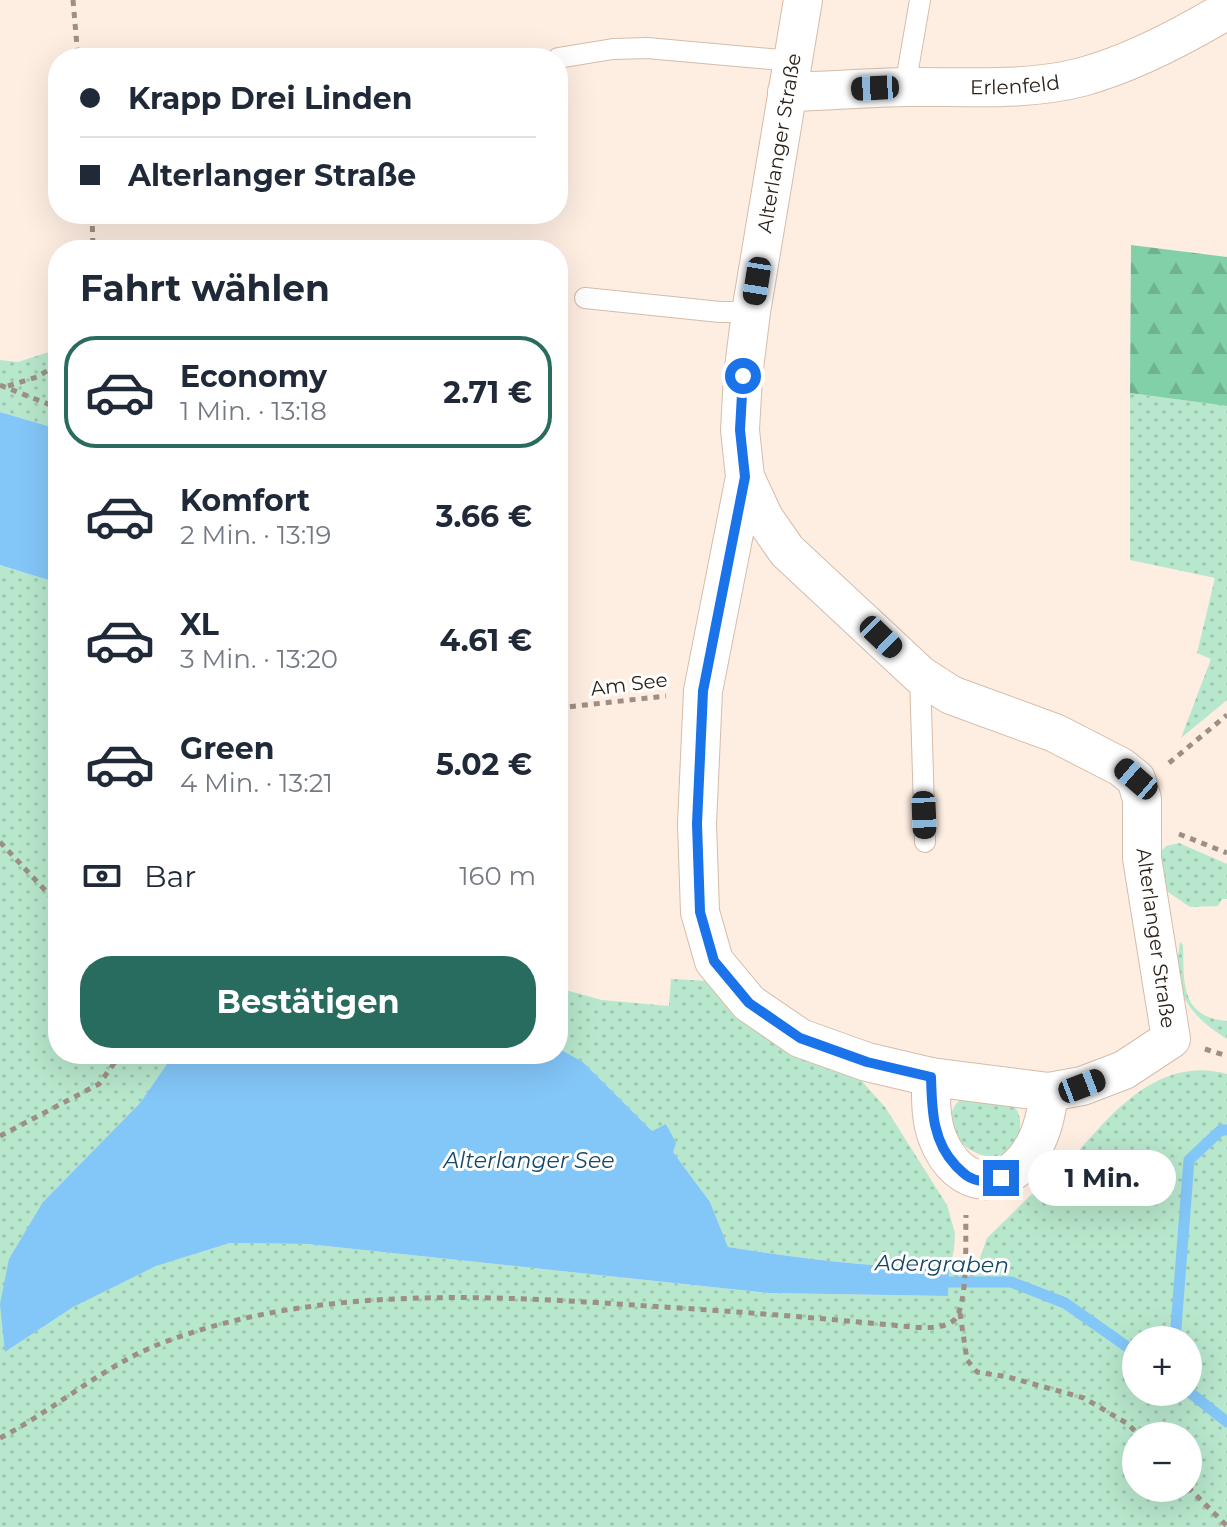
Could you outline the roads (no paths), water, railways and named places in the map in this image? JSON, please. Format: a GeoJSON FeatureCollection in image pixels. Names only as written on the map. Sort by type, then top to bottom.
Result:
{"type":"FeatureCollection","features":[{"type":"Feature","properties":{"kind":"street","name":"Alterlanger Straße"},"geometry":{"type":"LineString","coordinates":[[745,477],[764,518],[787,551],[920,675],[951,695],[1055,733],[1121,767],[1136,779],[1142,799],[1142,858],[1171,1039],[1124,1070],[1082,1086],[1049,1092],[931,1077],[867,1062],[800,1038],[749,1003],[714,961],[700,912],[697,824],[703,691],[745,477],[740,430],[743,376],[803,0]]}},
{"type":"Feature","properties":{"kind":"street","name":"Erlenfeld"},"geometry":{"type":"LineString","coordinates":[[790,77],[905,87],[1009,87],[1081,77],[1121,64],[1227,10]]}},
{"type":"Feature","properties":{"kind":"street"},"geometry":{"type":"LineString","coordinates":[[931,1077],[937,1138],[948,1157],[968,1178],[982,1181],[1001,1178],[1021,1164],[1035,1145],[1046,1113],[1049,1092]]}},
{"type":"Feature","properties":{"kind":"lane"},"geometry":{"type":"LineString","coordinates":[[905,87],[920,0]]}},
{"type":"Feature","properties":{"kind":"lane"},"geometry":{"type":"LineString","coordinates":[[568,56],[613,49],[647,48],[790,77]]}},
{"type":"Feature","properties":{"kind":"lane"},"geometry":{"type":"LineString","coordinates":[[585,298],[720,312],[751,312]]}},
{"type":"Feature","properties":{"kind":"lane"},"geometry":{"type":"LineString","coordinates":[[920,675],[925,842]]}},
{"type":"Feature","properties":{"kind":"water"},"geometry":{"type":"Polygon","coordinates":[[[0,412],[48,426],[48,580],[0,565],[0,412]]]}},
{"type":"Feature","properties":{"kind":"water","name":"Alterlanger See"},"geometry":{"type":"Polygon","coordinates":[[[568,1054],[583,1062],[652,1131],[666,1124],[676,1143],[673,1152],[710,1202],[728,1247],[838,1262],[949,1268],[948,1296],[768,1293],[307,1244],[230,1243],[156,1266],[73,1307],[5,1352],[0,1304],[9,1259],[43,1202],[140,1103],[167,1064],[568,1064],[568,1054]]]}},
{"type":"Feature","properties":{"kind":"waterway"},"geometry":{"type":"LineString","coordinates":[[1176,1326],[1189,1160],[1221,1130],[1227,1130]]}},
{"type":"Feature","properties":{"kind":"waterway","name":"Adergraben"},"geometry":{"type":"LineString","coordinates":[[937,1282],[1011,1282],[1065,1303],[1122,1343]]}},
{"type":"Feature","properties":{"kind":"waterway","name":"Adergraben"},"geometry":{"type":"LineString","coordinates":[[1202,1402],[1227,1422]]}}]}
